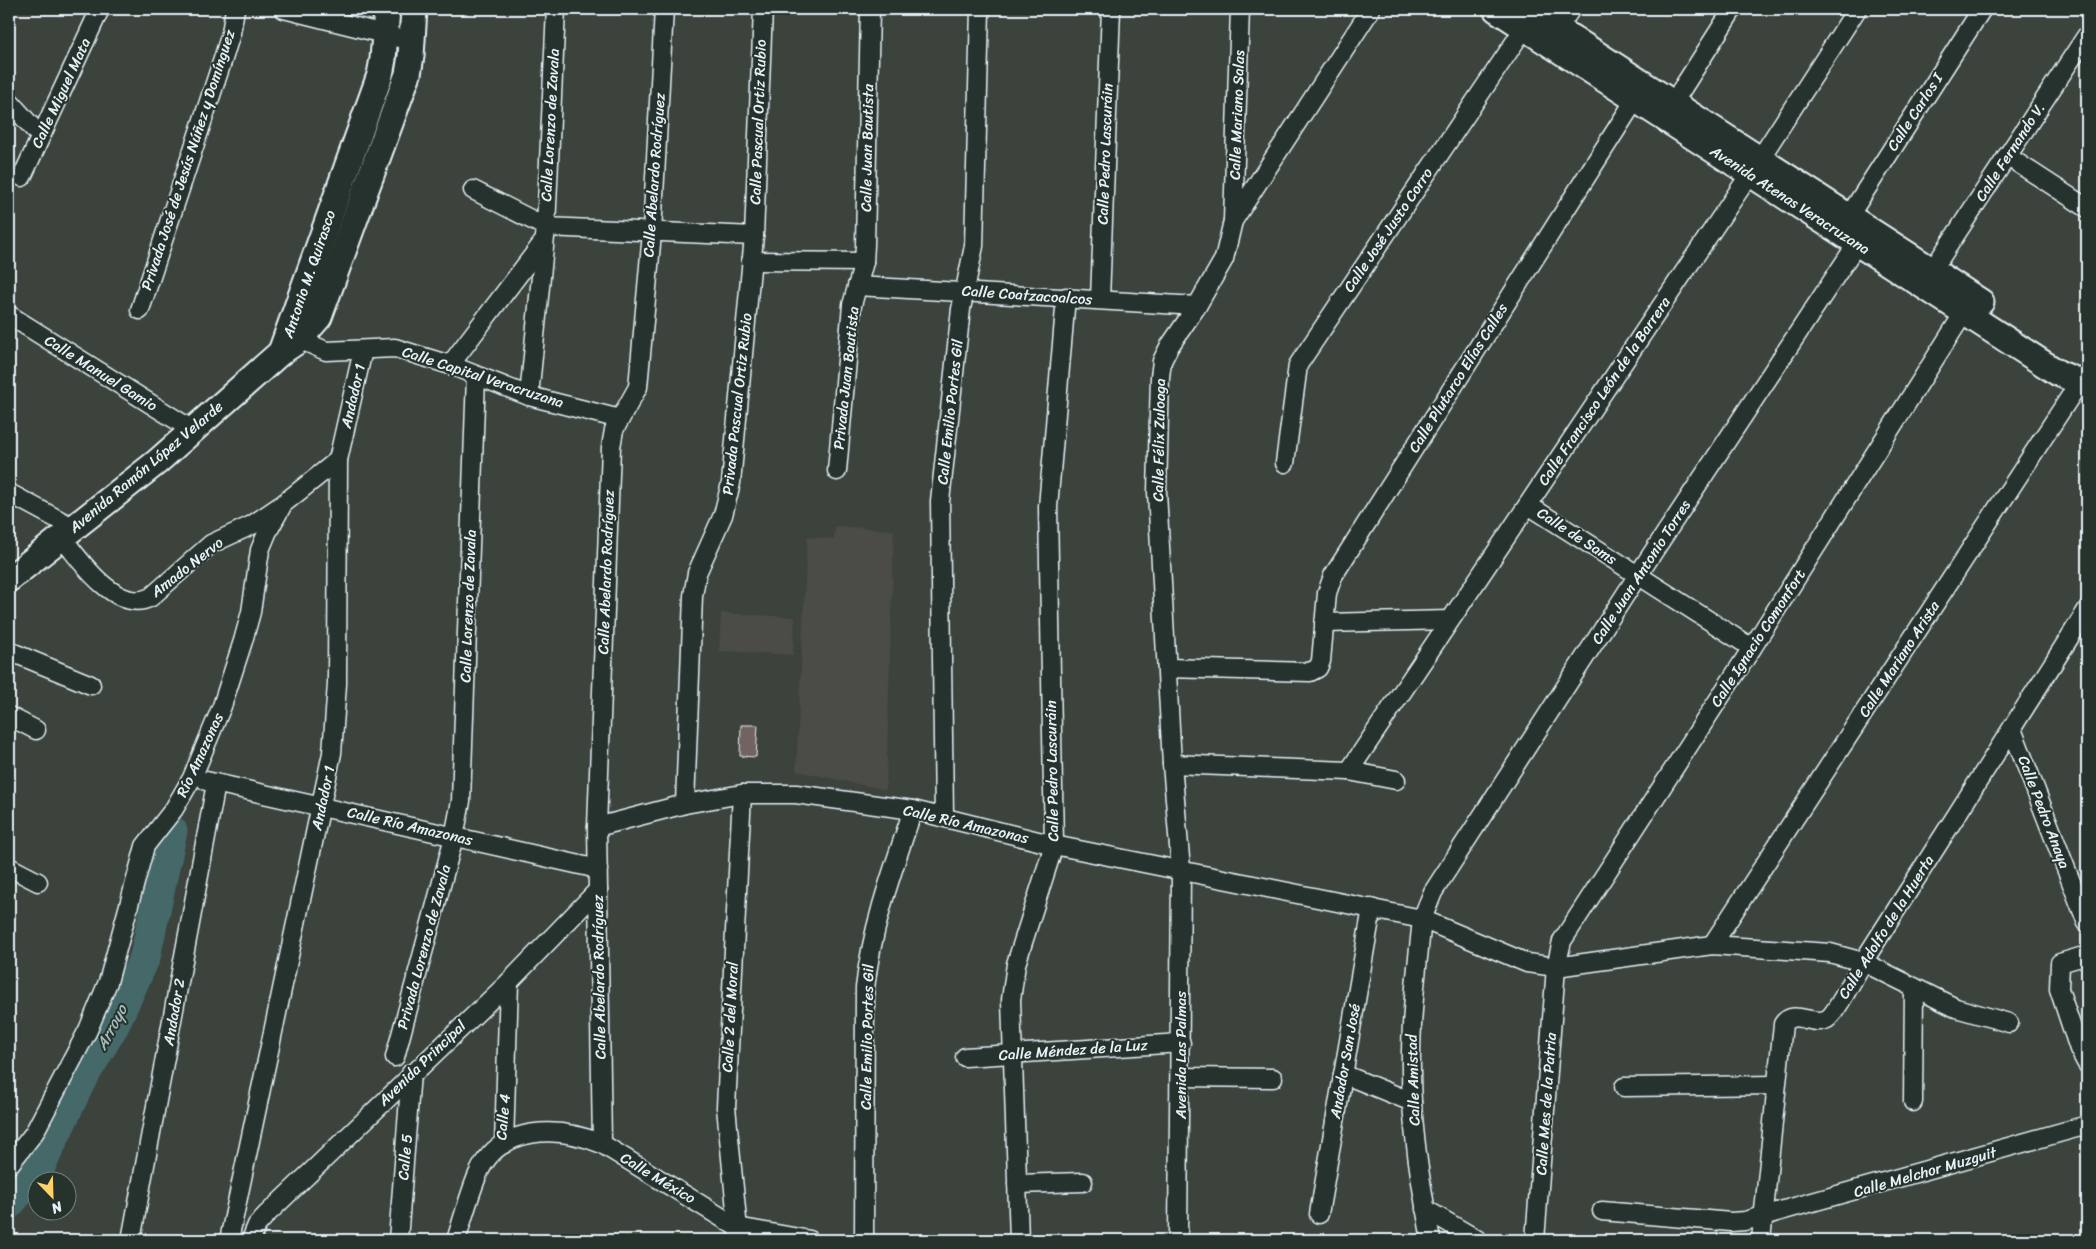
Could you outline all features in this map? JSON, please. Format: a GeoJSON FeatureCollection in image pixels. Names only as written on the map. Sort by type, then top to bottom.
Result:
{"type":"FeatureCollection","features":[{"type":"Feature","properties":{"kind":"main road","name":"Antonio M. Quirasco"},"geometry":{"type":"LineString","coordinates":[[289,342],[380,75],[386,34],[387,9]]}},
{"type":"Feature","properties":{"kind":"main road","name":"Antonio M. Quirasco"},"geometry":{"type":"LineString","coordinates":[[289,342],[319,316],[408,74],[414,9]]}},
{"type":"Feature","properties":{"kind":"main road","name":"Avenida Atenas Veracruzana"},"geometry":{"type":"LineString","coordinates":[[1496,9],[1528,17],[1564,19],[1754,166]]}},
{"type":"Feature","properties":{"kind":"main road","name":"Avenida Atenas Veracruzana"},"geometry":{"type":"LineString","coordinates":[[1528,17],[1635,100],[1754,166],[1858,229],[1933,269],[2067,358],[2085,379]]}},
{"type":"Feature","properties":{"kind":"main road","name":"Avenida Atenas Veracruzana"},"geometry":{"type":"LineString","coordinates":[[1858,229],[1965,311],[2058,373],[2085,379]]}},
{"type":"Feature","properties":{"kind":"main road","name":"Avenida Ramón López Velarde"},"geometry":{"type":"LineString","coordinates":[[9,579],[194,430],[289,342]]}},
{"type":"Feature","properties":{"kind":"street","name":"Calle Miguel Mata"},"geometry":{"type":"LineString","coordinates":[[22,177],[100,9]]}},
{"type":"Feature","properties":{"kind":"street","name":"Privada José de Jesús Núñez y Domínguez"},"geometry":{"type":"LineString","coordinates":[[140,310],[223,59],[231,33],[234,9]]}},
{"type":"Feature","properties":{"kind":"street"},"geometry":{"type":"LineString","coordinates":[[284,9],[412,41]]}},
{"type":"Feature","properties":{"kind":"street","name":"Calle Lorenzo de Zavala"},"geometry":{"type":"LineString","coordinates":[[529,396],[545,234],[556,9]]}},
{"type":"Feature","properties":{"kind":"street","name":"Calle Abelardo Rodríguez"},"geometry":{"type":"LineString","coordinates":[[602,1144],[597,827],[610,448],[614,430],[638,387],[652,233],[664,9]]}},
{"type":"Feature","properties":{"kind":"street","name":"Calle Pascual Ortiz Rubio"},"geometry":{"type":"LineString","coordinates":[[754,236],[763,9]]}},
{"type":"Feature","properties":{"kind":"street","name":"Calle Juan Bautista"},"geometry":{"type":"LineString","coordinates":[[857,286],[864,262],[870,9]]}},
{"type":"Feature","properties":{"kind":"street","name":"Calle Emilio Portes Gil"},"geometry":{"type":"LineString","coordinates":[[944,817],[940,501],[961,309],[974,246],[980,9]]}},
{"type":"Feature","properties":{"kind":"street","name":"Calle Pedro Lascuráin"},"geometry":{"type":"LineString","coordinates":[[1100,299],[1111,9]]}},
{"type":"Feature","properties":{"kind":"street","name":"Calle Mariano Salas"},"geometry":{"type":"LineString","coordinates":[[1234,221],[1240,9]]}},
{"type":"Feature","properties":{"kind":"street","name":"Calle Félix Zuloaga"},"geometry":{"type":"LineString","coordinates":[[1181,870],[1172,764],[1157,492],[1162,361],[1224,259],[1234,221],[1371,9]]}},
{"type":"Feature","properties":{"kind":"street"},"geometry":{"type":"LineString","coordinates":[[1672,103],[1734,9]]}},
{"type":"Feature","properties":{"kind":"street","name":"Calle Francisco León de la Barrera"},"geometry":{"type":"LineString","coordinates":[[1350,771],[1857,9]]}},
{"type":"Feature","properties":{"kind":"street","name":"Calle Carlos I"},"geometry":{"type":"LineString","coordinates":[[1858,229],[1982,9]]}},
{"type":"Feature","properties":{"kind":"street","name":"Calle José Justo Corro"},"geometry":{"type":"LineString","coordinates":[[1284,463],[1298,365],[1528,17]]}},
{"type":"Feature","properties":{"kind":"street","name":"Calle Fernando V."},"geometry":{"type":"LineString","coordinates":[[1933,269],[2087,35]]}},
{"type":"Feature","properties":{"kind":"street"},"geometry":{"type":"LineString","coordinates":[[9,100],[40,136]]}},
{"type":"Feature","properties":{"kind":"street","name":"Calle Plutarco Elías Calles"},"geometry":{"type":"LineString","coordinates":[[1167,668],[1310,672],[1318,668],[1321,661],[1327,593],[1332,576],[1635,100]]}},
{"type":"Feature","properties":{"kind":"street"},"geometry":{"type":"LineString","coordinates":[[2007,156],[2087,208]]}},
{"type":"Feature","properties":{"kind":"street"},"geometry":{"type":"LineString","coordinates":[[473,190],[545,234],[652,233],[754,236]]}},
{"type":"Feature","properties":{"kind":"street","name":"Calle Juan Antonio Torres"},"geometry":{"type":"LineString","coordinates":[[1422,919],[1433,892],[1638,575],[1858,229]]}},
{"type":"Feature","properties":{"kind":"street"},"geometry":{"type":"LineString","coordinates":[[450,365],[545,234]]}},
{"type":"Feature","properties":{"kind":"street","name":"Privada Pascual Ortiz Rubio"},"geometry":{"type":"LineString","coordinates":[[684,804],[696,573],[723,515],[732,483],[754,236]]}},
{"type":"Feature","properties":{"kind":"street"},"geometry":{"type":"LineString","coordinates":[[751,261],[864,262]]}},
{"type":"Feature","properties":{"kind":"street","name":"Calle Coatzacoalcos"},"geometry":{"type":"LineString","coordinates":[[857,286],[1197,306]]}},
{"type":"Feature","properties":{"kind":"street","name":"Privada Juan Bautista"},"geometry":{"type":"LineString","coordinates":[[837,471],[852,305],[857,286]]}},
{"type":"Feature","properties":{"kind":"street","name":"Calle Pedro Lascuráin"},"geometry":{"type":"LineString","coordinates":[[1019,1240],[1014,1054],[1010,1000],[1012,981],[1054,845],[1048,507],[1066,297]]}},
{"type":"Feature","properties":{"kind":"street","name":"Calle Ignacio Comonfort"},"geometry":{"type":"LineString","coordinates":[[1556,967],[1562,940],[1752,648],[1965,311]]}},
{"type":"Feature","properties":{"kind":"street","name":"Calle Manuel Gamio"},"geometry":{"type":"LineString","coordinates":[[9,315],[194,430]]}},
{"type":"Feature","properties":{"kind":"street","name":"Calle Capital Veracruzana"},"geometry":{"type":"LineString","coordinates":[[289,342],[326,352],[395,348],[450,365],[529,396],[620,419]]}},
{"type":"Feature","properties":{"kind":"street","name":"Andador 1"},"geometry":{"type":"LineString","coordinates":[[229,1240],[332,753],[337,684],[338,460],[363,350]]}},
{"type":"Feature","properties":{"kind":"street","name":"Calle Lorenzo de Zavala"},"geometry":{"type":"LineString","coordinates":[[454,837],[461,801],[476,376]]}},
{"type":"Feature","properties":{"kind":"street","name":"Calle Mariano Arista"},"geometry":{"type":"LineString","coordinates":[[1712,945],[2085,379]]}},
{"type":"Feature","properties":{"kind":"street","name":"Río Amazonas"},"geometry":{"type":"LineString","coordinates":[[9,1165],[34,1133],[88,1030],[108,982],[145,846],[174,809],[192,778],[222,706],[251,612],[260,550],[283,504],[338,460]]}},
{"type":"Feature","properties":{"kind":"street"},"geometry":{"type":"LineString","coordinates":[[9,493],[68,533]]}},
{"type":"Feature","properties":{"kind":"street","name":"Amado Nervo"},"geometry":{"type":"LineString","coordinates":[[68,533],[100,583],[132,601],[143,601],[151,597],[211,544],[252,525],[283,504]]}},
{"type":"Feature","properties":{"kind":"street","name":"Calle de Sams"},"geometry":{"type":"LineString","coordinates":[[1528,505],[1752,648]]}},
{"type":"Feature","properties":{"kind":"street","name":"Calle Adolfo de la Huerta"},"geometry":{"type":"LineString","coordinates":[[1761,1240],[1783,1024],[1786,1019],[1792,1017],[1820,1021],[1827,1019],[2087,610]]}},
{"type":"Feature","properties":{"kind":"street"},"geometry":{"type":"LineString","coordinates":[[1324,623],[1450,620]]}},
{"type":"Feature","properties":{"kind":"street"},"geometry":{"type":"LineString","coordinates":[[9,651],[91,685]]}},
{"type":"Feature","properties":{"kind":"street"},"geometry":{"type":"LineString","coordinates":[[9,716],[36,730]]}},
{"type":"Feature","properties":{"kind":"street","name":"Calle Pedro Anaya"},"geometry":{"type":"LineString","coordinates":[[2012,729],[2087,923]]}},
{"type":"Feature","properties":{"kind":"street"},"geometry":{"type":"LineString","coordinates":[[1172,764],[1350,771],[1396,780]]}},
{"type":"Feature","properties":{"kind":"street","name":"Calle Río Amazonas"},"geometry":{"type":"LineString","coordinates":[[192,778],[598,869]]}},
{"type":"Feature","properties":{"kind":"street","name":"Andador 2"},"geometry":{"type":"LineString","coordinates":[[132,1240],[216,784]]}},
{"type":"Feature","properties":{"kind":"street","name":"Calle Río Amazonas"},"geometry":{"type":"LineString","coordinates":[[597,827],[684,804],[742,794],[796,794],[913,810],[1054,845],[1422,919],[1527,963],[1556,967],[1712,945],[1830,953],[1863,962],[1964,1010],[2009,1023]]}},
{"type":"Feature","properties":{"kind":"street","name":"Calle 2 del Moral"},"geometry":{"type":"LineString","coordinates":[[738,1233],[726,1107],[742,794]]}},
{"type":"Feature","properties":{"kind":"street","name":"Calle Emilio Portes Gil"},"geometry":{"type":"LineString","coordinates":[[864,1240],[865,988],[869,953],[876,921],[913,810]]}},
{"type":"Feature","properties":{"kind":"street","name":"Privada Lorenzo de Zavala"},"geometry":{"type":"LineString","coordinates":[[395,1057],[454,837]]}},
{"type":"Feature","properties":{"kind":"street"},"geometry":{"type":"LineString","coordinates":[[9,867],[38,882]]}},
{"type":"Feature","properties":{"kind":"street","name":"Avenida Las Palmas"},"geometry":{"type":"LineString","coordinates":[[1178,1240],[1181,1077],[1181,870]]}},
{"type":"Feature","properties":{"kind":"street","name":"Avenida Principal"},"geometry":{"type":"LineString","coordinates":[[251,1240],[257,1225],[266,1215],[411,1073],[508,982],[598,890]]}},
{"type":"Feature","properties":{"kind":"street","name":"Andador San José"},"geometry":{"type":"LineString","coordinates":[[1319,1214],[1372,908]]}},
{"type":"Feature","properties":{"kind":"street","name":"Calle Amistad"},"geometry":{"type":"LineString","coordinates":[[1422,919],[1411,1039],[1412,1102],[1425,1209],[1431,1240]]}},
{"type":"Feature","properties":{"kind":"street"},"geometry":{"type":"LineString","coordinates":[[2087,955],[2060,963],[2059,989],[2079,1050],[2087,1064]]}},
{"type":"Feature","properties":{"kind":"street","name":"Calle Mes de la Patria"},"geometry":{"type":"LineString","coordinates":[[1535,1240],[1556,967]]}},
{"type":"Feature","properties":{"kind":"street","name":"Calle 4"},"geometry":{"type":"LineString","coordinates":[[456,1240],[478,1173],[490,1156],[504,1144],[508,982]]}},
{"type":"Feature","properties":{"kind":"street"},"geometry":{"type":"LineString","coordinates":[[1913,1102],[1914,987]]}},
{"type":"Feature","properties":{"kind":"street","name":"Calle Méndez de la Luz"},"geometry":{"type":"LineString","coordinates":[[965,1057],[1181,1043]]}},
{"type":"Feature","properties":{"kind":"street","name":"Calle 5"},"geometry":{"type":"LineString","coordinates":[[398,1240],[411,1073]]}},
{"type":"Feature","properties":{"kind":"street"},"geometry":{"type":"LineString","coordinates":[[1343,1074],[1412,1102]]}},
{"type":"Feature","properties":{"kind":"street"},"geometry":{"type":"LineString","coordinates":[[1181,1077],[1273,1078]]}},
{"type":"Feature","properties":{"kind":"street"},"geometry":{"type":"LineString","coordinates":[[1624,1087],[1776,1086]]}},
{"type":"Feature","properties":{"kind":"street","name":"Calle Melchor Muzguit"},"geometry":{"type":"LineString","coordinates":[[1602,1211],[1731,1222],[1764,1218],[2087,1125]]}},
{"type":"Feature","properties":{"kind":"street","name":"Calle México"},"geometry":{"type":"LineString","coordinates":[[504,1144],[532,1132],[555,1131],[580,1134],[602,1144],[738,1233],[810,1240]]}},
{"type":"Feature","properties":{"kind":"street"},"geometry":{"type":"LineString","coordinates":[[1017,1184],[1082,1182]]}},
{"type":"Feature","properties":{"kind":"street"},"geometry":{"type":"LineString","coordinates":[[1425,1209],[1478,1240]]}},
{"type":"Feature","properties":{"kind":"shaded area"},"geometry":{"type":"Polygon","coordinates":[[[835,526],[894,530],[886,790],[796,771],[807,537],[834,539],[835,526]]]}},
{"type":"Feature","properties":{"kind":"shaded area"},"geometry":{"type":"Polygon","coordinates":[[[721,613],[795,617],[793,655],[719,651],[721,613]]]}},
{"type":"Feature","properties":{"kind":"building"},"geometry":{"type":"Polygon","coordinates":[[[741,725],[758,725],[756,757],[740,756],[741,725]]]}},
{"type":"Feature","properties":{"kind":"waterway","name":"Arroyo"},"geometry":{"type":"LineString","coordinates":[[9,1204],[40,1167],[79,1084],[114,1025],[145,957],[172,831]]}}]}
